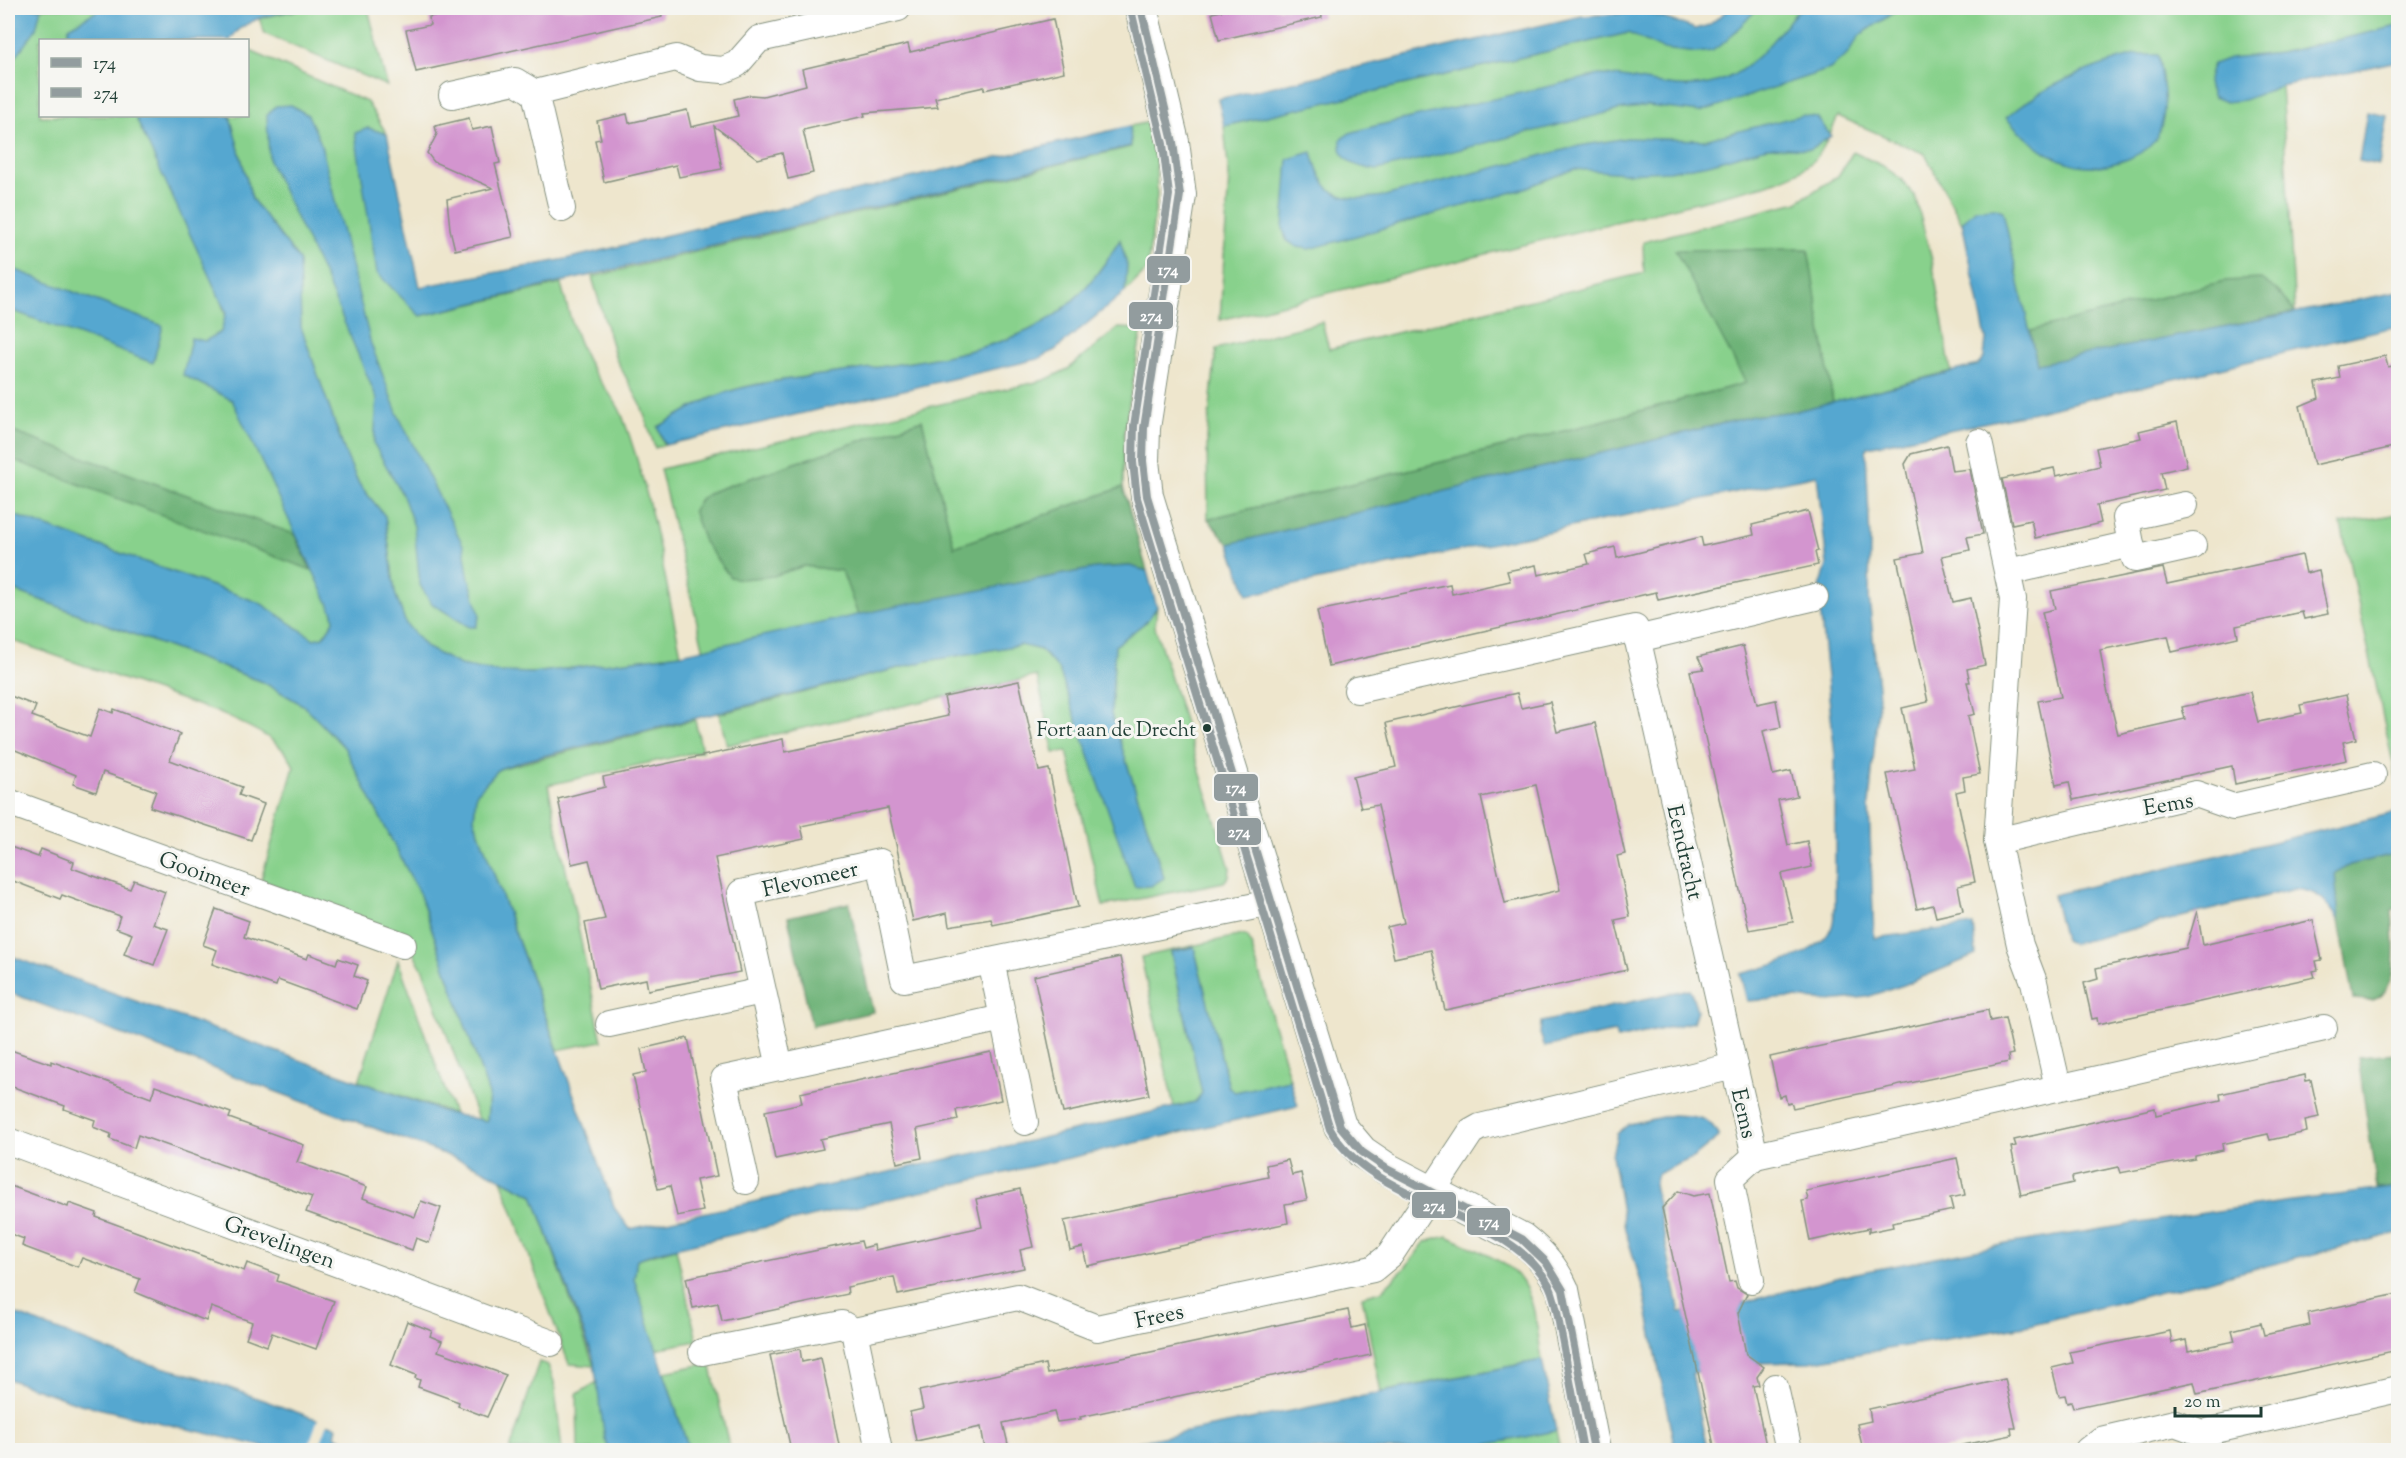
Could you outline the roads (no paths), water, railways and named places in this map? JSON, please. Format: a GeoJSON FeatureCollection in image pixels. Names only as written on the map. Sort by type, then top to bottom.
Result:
{"type":"FeatureCollection","features":[{"type":"Feature","properties":{"kind":"street"},"geometry":{"type":"LineString","coordinates":[[452,95],[515,81],[535,93],[676,58],[700,68],[723,70],[737,64],[751,45],[759,39],[897,8]]}},
{"type":"Feature","properties":{"kind":"street"},"geometry":{"type":"LineString","coordinates":[[1141,8],[1173,142],[1180,195],[1144,428],[1143,461],[1147,496],[1340,1126],[1362,1152],[1387,1169],[1522,1239],[1538,1251],[1553,1269],[1563,1290],[1594,1450]]}},
{"type":"Feature","properties":{"kind":"street"},"geometry":{"type":"LineString","coordinates":[[535,93],[562,209]]}},
{"type":"Feature","properties":{"kind":"street"},"geometry":{"type":"LineString","coordinates":[[1979,442],[2013,599],[1996,841],[2020,945],[2034,982],[2058,1087]]}},
{"type":"Feature","properties":{"kind":"street"},"geometry":{"type":"LineString","coordinates":[[2185,505],[2126,518],[2131,544],[2134,559],[2193,546]]}},
{"type":"Feature","properties":{"kind":"street"},"geometry":{"type":"LineString","coordinates":[[2008,572],[2131,544]]}},
{"type":"Feature","properties":{"kind":"street"},"geometry":{"type":"LineString","coordinates":[[1357,690],[1635,628],[1637,639],[1815,597]]}},
{"type":"Feature","properties":{"kind":"street","name":"Eendracht"},"geometry":{"type":"LineString","coordinates":[[1637,639],[1734,1066]]}},
{"type":"Feature","properties":{"kind":"street","name":"Eems"},"geometry":{"type":"LineString","coordinates":[[1996,841],[2196,794],[2233,807],[2373,775]]}},
{"type":"Feature","properties":{"kind":"street","name":"Gooimeer"},"geometry":{"type":"LineString","coordinates":[[8,802],[403,945]]}},
{"type":"Feature","properties":{"kind":"street","name":"Flevomeer"},"geometry":{"type":"LineString","coordinates":[[780,1067],[741,893],[880,862],[904,979],[1270,903]]}},
{"type":"Feature","properties":{"kind":"street"},"geometry":{"type":"LineString","coordinates":[[991,961],[1025,1122]]}},
{"type":"Feature","properties":{"kind":"street"},"geometry":{"type":"LineString","coordinates":[[609,1024],[762,991]]}},
{"type":"Feature","properties":{"kind":"street"},"geometry":{"type":"LineString","coordinates":[[746,1181],[724,1079],[1003,1017]]}},
{"type":"Feature","properties":{"kind":"street","name":"Eems"},"geometry":{"type":"LineString","coordinates":[[1433,1192],[1471,1132],[1480,1127],[1734,1066],[1755,1156],[2324,1028]]}},
{"type":"Feature","properties":{"kind":"street","name":"Grevelingen"},"geometry":{"type":"LineString","coordinates":[[8,1141],[551,1343]]}},
{"type":"Feature","properties":{"kind":"street"},"geometry":{"type":"LineString","coordinates":[[1751,1280],[1730,1179],[1755,1156]]}},
{"type":"Feature","properties":{"kind":"street","name":"Frees"},"geometry":{"type":"LineString","coordinates":[[702,1352],[842,1324],[854,1331],[1018,1297],[1097,1328],[1373,1269],[1390,1255],[1433,1192]]}},
{"type":"Feature","properties":{"kind":"street"},"geometry":{"type":"LineString","coordinates":[[854,1331],[879,1450]]}},
{"type":"Feature","properties":{"kind":"street"},"geometry":{"type":"LineString","coordinates":[[1774,1387],[1789,1450]]}},
{"type":"Feature","properties":{"kind":"street"},"geometry":{"type":"LineString","coordinates":[[2088,1450],[2101,1440],[2175,1423],[2202,1433],[2398,1389]]}},
{"type":"Feature","properties":{"kind":"water"},"geometry":{"type":"Polygon","coordinates":[[[8,8],[41,8],[36,29],[15,58],[8,56],[8,8]]]}},
{"type":"Feature","properties":{"kind":"water"},"geometry":{"type":"Polygon","coordinates":[[[102,8],[307,8],[254,21],[231,39],[67,39],[69,27],[102,8]]]}},
{"type":"Feature","properties":{"kind":"water"},"geometry":{"type":"Polygon","coordinates":[[[1730,8],[1758,8],[1726,41],[1712,51],[1697,53],[1663,49],[1628,33],[1224,126],[1218,99],[1582,16],[1646,12],[1696,29],[1709,25],[1730,8]]]}},
{"type":"Feature","properties":{"kind":"water"},"geometry":{"type":"Polygon","coordinates":[[[1800,8],[1901,8],[1860,35],[1847,55],[1830,69],[1700,112],[1648,106],[1619,110],[1377,170],[1356,165],[1346,159],[1343,154],[1341,139],[1350,133],[1599,75],[1668,85],[1692,86],[1712,83],[1730,77],[1745,67],[1773,41],[1800,8]]]}},
{"type":"Feature","properties":{"kind":"water"},"geometry":{"type":"Polygon","coordinates":[[[2398,26],[2398,61],[2281,86],[2244,100],[2226,102],[2213,97],[2209,88],[2209,77],[2213,64],[2229,58],[2280,53],[2398,26]]]}},
{"type":"Feature","properties":{"kind":"water"},"geometry":{"type":"Polygon","coordinates":[[[2135,55],[2158,55],[2163,85],[2164,114],[2156,138],[2146,149],[2133,157],[2109,164],[2076,165],[2046,153],[2006,118],[2035,96],[2067,79],[2101,65],[2135,55]]]}},
{"type":"Feature","properties":{"kind":"water"},"geometry":{"type":"Polygon","coordinates":[[[291,105],[308,115],[320,141],[371,344],[397,413],[464,547],[468,575],[480,615],[476,627],[469,627],[431,603],[420,585],[414,526],[403,496],[374,444],[377,399],[328,284],[269,161],[267,115],[276,106],[291,105]]]}},
{"type":"Feature","properties":{"kind":"water"},"geometry":{"type":"Polygon","coordinates":[[[2367,112],[2388,116],[2379,165],[2359,161],[2367,112]]]}},
{"type":"Feature","properties":{"kind":"water"},"geometry":{"type":"Polygon","coordinates":[[[1802,115],[1817,117],[1831,136],[1811,149],[1767,147],[1709,164],[1669,171],[1625,173],[1574,169],[1520,190],[1310,249],[1297,247],[1286,240],[1283,228],[1288,159],[1312,152],[1322,179],[1328,188],[1345,197],[1369,198],[1579,146],[1627,138],[1704,140],[1802,115]]]}},
{"type":"Feature","properties":{"kind":"water"},"geometry":{"type":"Polygon","coordinates":[[[135,117],[230,117],[252,199],[299,260],[301,327],[346,455],[359,484],[385,516],[395,593],[406,624],[427,648],[460,665],[497,672],[533,673],[681,654],[898,606],[1096,568],[1130,566],[1147,571],[1157,607],[1147,621],[1115,646],[1111,714],[1164,878],[1151,886],[1135,887],[1059,670],[1041,650],[1020,645],[927,661],[523,761],[499,769],[476,794],[474,819],[615,1209],[630,1229],[1195,1102],[1202,1093],[1171,952],[1194,947],[1229,1088],[1235,1092],[1290,1080],[1298,1106],[657,1252],[637,1259],[634,1279],[689,1450],[609,1450],[605,1439],[593,1357],[533,1195],[476,1166],[8,992],[8,955],[447,1113],[487,1121],[489,1094],[420,895],[344,747],[303,705],[263,682],[8,588],[8,513],[260,603],[314,639],[323,637],[334,621],[333,613],[232,400],[183,375],[191,338],[205,341],[221,332],[226,312],[135,117]]]}},
{"type":"Feature","properties":{"kind":"water"},"geometry":{"type":"Polygon","coordinates":[[[1130,126],[1131,146],[420,316],[377,273],[355,133],[368,128],[387,134],[420,287],[566,259],[1130,126]]]}},
{"type":"Feature","properties":{"kind":"water"},"geometry":{"type":"Polygon","coordinates":[[[1995,208],[2003,211],[2037,364],[2398,292],[2398,326],[2026,414],[1868,447],[1866,451],[1870,542],[1869,597],[1879,697],[1869,805],[1874,938],[1973,925],[1976,955],[1904,985],[1867,997],[1829,1001],[1793,998],[1747,1001],[1740,974],[1804,953],[1824,938],[1831,929],[1834,918],[1835,756],[1820,608],[1820,587],[1827,565],[1817,475],[1248,595],[1229,544],[1753,416],[1796,411],[1978,365],[1984,357],[1986,339],[1962,222],[1976,209],[1995,208]]]}},
{"type":"Feature","properties":{"kind":"water"},"geometry":{"type":"Polygon","coordinates":[[[1120,240],[1127,265],[1125,292],[1055,350],[1038,359],[665,445],[658,427],[714,397],[738,389],[936,358],[999,342],[1027,331],[1051,318],[1072,302],[1098,273],[1120,240]]]}},
{"type":"Feature","properties":{"kind":"water"},"geometry":{"type":"Polygon","coordinates":[[[8,267],[163,326],[153,363],[8,309],[8,267]]]}},
{"type":"Feature","properties":{"kind":"water"},"geometry":{"type":"Polygon","coordinates":[[[2398,812],[2398,853],[2346,866],[2335,874],[2339,921],[2322,898],[2310,892],[2295,889],[2072,944],[2064,940],[2053,895],[2398,812]]]}},
{"type":"Feature","properties":{"kind":"water"},"geometry":{"type":"Polygon","coordinates":[[[1690,989],[1697,1010],[1693,1022],[1617,1039],[1615,1032],[1545,1047],[1540,1034],[1541,1022],[1690,989]]]}},
{"type":"Feature","properties":{"kind":"water"},"geometry":{"type":"Polygon","coordinates":[[[1672,1115],[1701,1118],[1711,1124],[1719,1137],[1694,1157],[1657,1174],[1654,1185],[1680,1313],[1741,1303],[1852,1274],[2006,1244],[2217,1211],[2398,1187],[2398,1233],[2025,1326],[1809,1362],[1752,1363],[1692,1373],[1707,1450],[1675,1450],[1643,1289],[1625,1229],[1612,1155],[1617,1134],[1629,1124],[1672,1115]]]}},
{"type":"Feature","properties":{"kind":"water"},"geometry":{"type":"Polygon","coordinates":[[[8,1311],[131,1359],[196,1376],[330,1424],[337,1427],[335,1436],[367,1450],[278,1450],[80,1404],[8,1379],[8,1311]]]}},
{"type":"Feature","properties":{"kind":"water"},"geometry":{"type":"Polygon","coordinates":[[[1542,1360],[1556,1431],[1459,1450],[1097,1450],[1542,1360]]]}},
{"type":"Feature","properties":{"kind":"place","name":"Fort aan de Drecht"},"geometry":{"type":"Point","coordinates":[1207,728]}}]}
